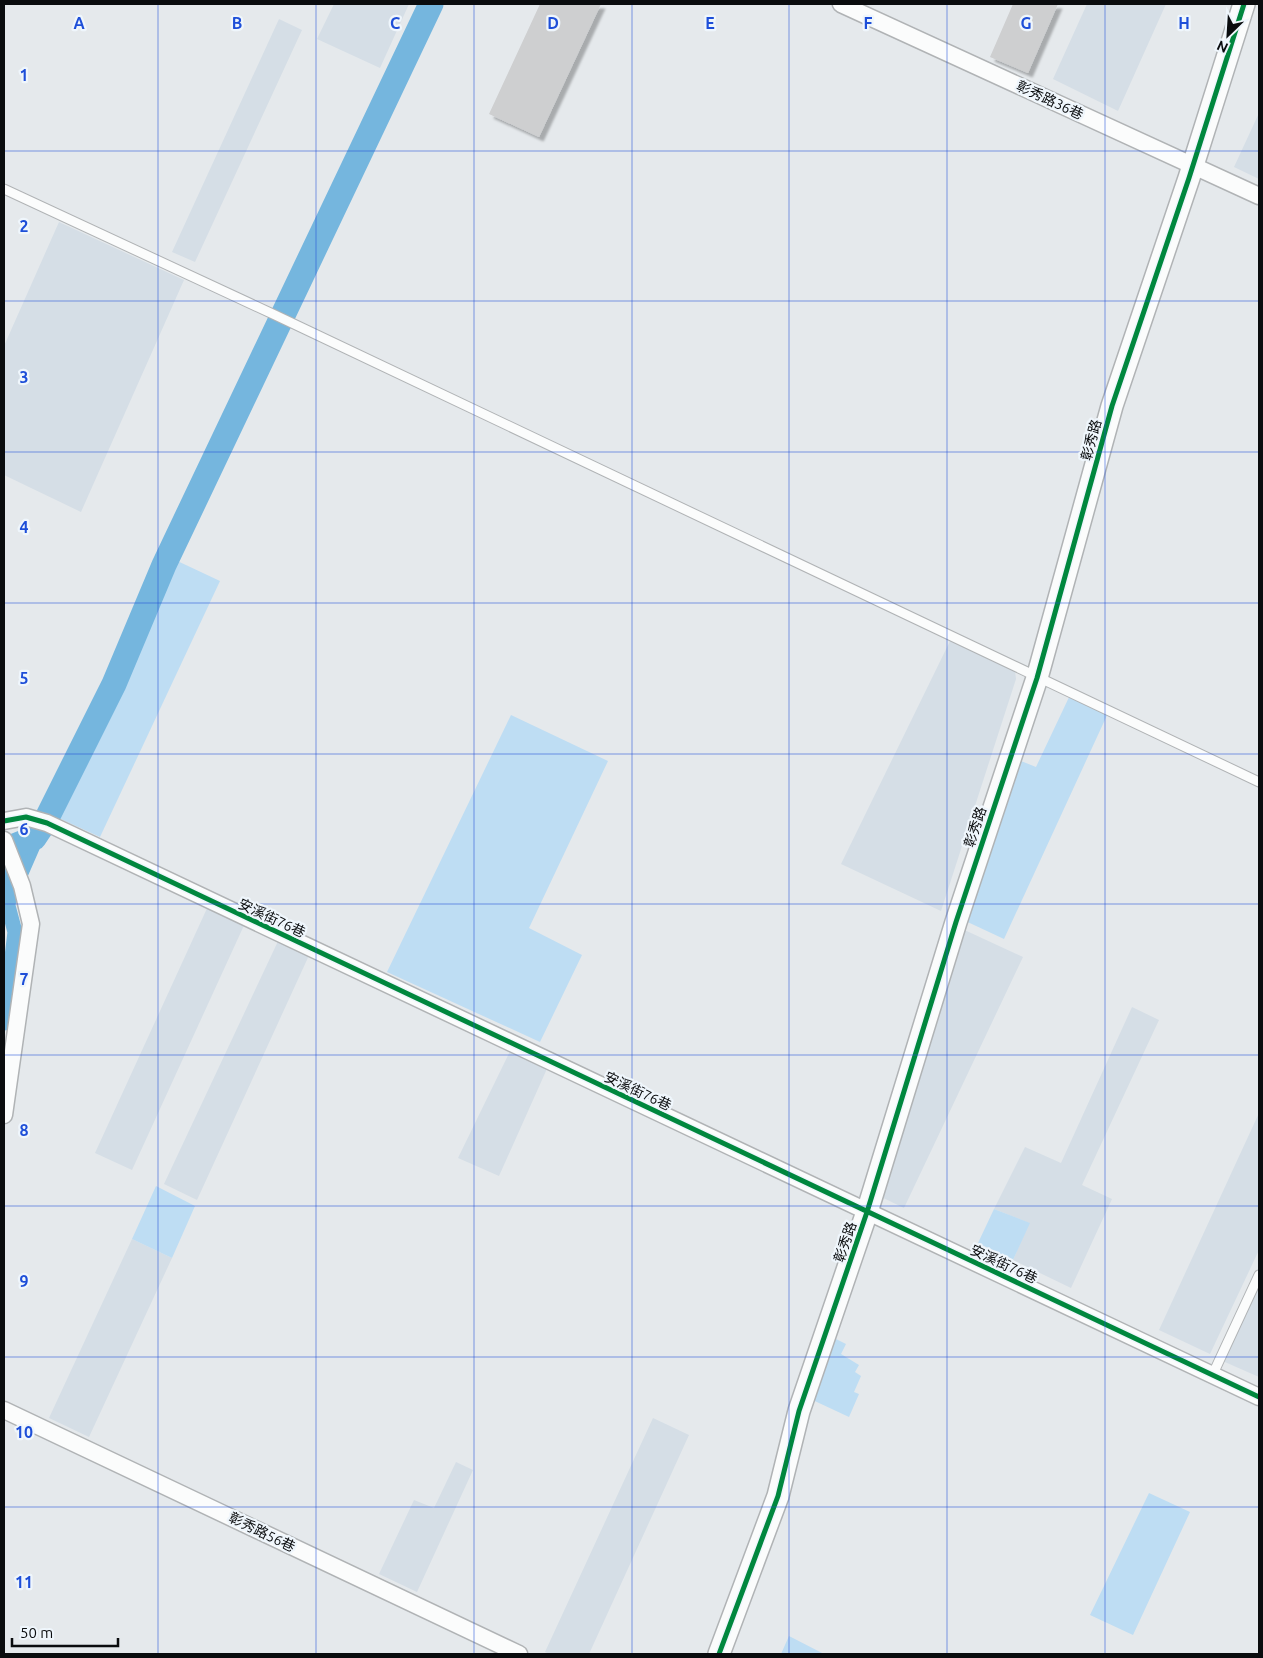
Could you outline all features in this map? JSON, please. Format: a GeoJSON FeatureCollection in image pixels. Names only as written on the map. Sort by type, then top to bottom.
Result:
{"type":"FeatureCollection","features":[{"type":"Feature","properties":{"kind":"street","name":"彰秀路36巷"},"geometry":{"type":"LineString","coordinates":[[841,4],[1259,196]]}},
{"type":"Feature","properties":{"kind":"street","name":"彰秀路"},"geometry":{"type":"LineString","coordinates":[[719,1654],[778,1496],[799,1411],[867,1212],[956,922],[1037,678],[1112,406],[1193,165],[1244,4]]}},
{"type":"Feature","properties":{"kind":"street","name":"安溪街76巷"},"geometry":{"type":"LineString","coordinates":[[4,821],[26,817],[47,823],[1259,1398]]}},
{"type":"Feature","properties":{"kind":"street"},"geometry":{"type":"LineString","coordinates":[[4,840],[22,886],[30,924],[4,1115]]}},
{"type":"Feature","properties":{"kind":"street","name":"彰秀路56巷"},"geometry":{"type":"LineString","coordinates":[[4,1410],[520,1654]]}},
{"type":"Feature","properties":{"kind":"lane"},"geometry":{"type":"LineString","coordinates":[[4,189],[275,315],[1259,782]]}},
{"type":"Feature","properties":{"kind":"lane"},"geometry":{"type":"LineString","coordinates":[[1212,1376],[1259,1276]]}},
{"type":"Feature","properties":{"kind":"shaded area"},"geometry":{"type":"Polygon","coordinates":[[[334,4],[409,4],[380,68],[317,39],[334,4]]]}},
{"type":"Feature","properties":{"kind":"shaded area"},"geometry":{"type":"Polygon","coordinates":[[[1087,4],[1166,4],[1118,111],[1053,79],[1087,4]]]}},
{"type":"Feature","properties":{"kind":"shaded area"},"geometry":{"type":"Polygon","coordinates":[[[279,19],[302,30],[195,262],[172,252],[279,19]]]}},
{"type":"Feature","properties":{"kind":"shaded area"},"geometry":{"type":"Polygon","coordinates":[[[1259,113],[1259,179],[1234,167],[1259,113]]]}},
{"type":"Feature","properties":{"kind":"shaded area"},"geometry":{"type":"Polygon","coordinates":[[[59,222],[184,280],[81,512],[4,475],[4,346],[59,222]]]}},
{"type":"Feature","properties":{"kind":"shaded area"},"geometry":{"type":"Polygon","coordinates":[[[171,558],[220,581],[100,837],[52,815],[171,558]]]}},
{"type":"Feature","properties":{"kind":"shaded area"},"geometry":{"type":"Polygon","coordinates":[[[952,637],[1015,671],[1016,679],[941,911],[841,864],[952,637]]]}},
{"type":"Feature","properties":{"kind":"shaded area"},"geometry":{"type":"Polygon","coordinates":[[[1071,693],[1109,711],[1004,939],[959,918],[1011,757],[1036,767],[1071,693]]]}},
{"type":"Feature","properties":{"kind":"shaded area"},"geometry":{"type":"Polygon","coordinates":[[[511,715],[608,761],[529,928],[582,955],[540,1042],[387,972],[511,715]]]}},
{"type":"Feature","properties":{"kind":"shaded area"},"geometry":{"type":"Polygon","coordinates":[[[209,904],[246,921],[132,1170],[95,1153],[209,904]]]}},
{"type":"Feature","properties":{"kind":"shaded area"},"geometry":{"type":"Polygon","coordinates":[[[958,927],[1023,957],[904,1208],[871,1192],[958,927]]]}},
{"type":"Feature","properties":{"kind":"shaded area"},"geometry":{"type":"Polygon","coordinates":[[[280,937],[311,951],[197,1200],[164,1184],[280,937]]]}},
{"type":"Feature","properties":{"kind":"shaded area"},"geometry":{"type":"Polygon","coordinates":[[[1132,1007],[1159,1020],[1082,1185],[1112,1199],[1071,1288],[1013,1260],[1029,1223],[994,1209],[1025,1147],[1061,1163],[1132,1007]]]}},
{"type":"Feature","properties":{"kind":"shaded area"},"geometry":{"type":"Polygon","coordinates":[[[513,1045],[550,1062],[499,1176],[458,1158],[513,1045]]]}},
{"type":"Feature","properties":{"kind":"shaded area"},"geometry":{"type":"Polygon","coordinates":[[[1259,1113],[1259,1250],[1210,1354],[1159,1330],[1259,1113]]]}},
{"type":"Feature","properties":{"kind":"shaded area"},"geometry":{"type":"Polygon","coordinates":[[[156,1186],[195,1206],[172,1258],[132,1239],[156,1186]]]}},
{"type":"Feature","properties":{"kind":"shaded area"},"geometry":{"type":"Polygon","coordinates":[[[994,1209],[1030,1223],[1013,1260],[978,1243],[994,1209]]]}},
{"type":"Feature","properties":{"kind":"shaded area"},"geometry":{"type":"Polygon","coordinates":[[[132,1239],[172,1258],[89,1437],[49,1418],[132,1239]]]}},
{"type":"Feature","properties":{"kind":"shaded area"},"geometry":{"type":"Polygon","coordinates":[[[1259,1270],[1259,1377],[1218,1359],[1259,1270]]]}},
{"type":"Feature","properties":{"kind":"shaded area"},"geometry":{"type":"Polygon","coordinates":[[[826,1334],[846,1344],[841,1354],[859,1365],[855,1372],[861,1376],[854,1392],[859,1394],[849,1417],[804,1396],[826,1334]]]}},
{"type":"Feature","properties":{"kind":"shaded area"},"geometry":{"type":"Polygon","coordinates":[[[653,1418],[689,1435],[589,1654],[549,1654],[545,1652],[653,1418]]]}},
{"type":"Feature","properties":{"kind":"shaded area"},"geometry":{"type":"Polygon","coordinates":[[[456,1462],[473,1470],[417,1592],[379,1574],[414,1500],[434,1508],[456,1462]]]}},
{"type":"Feature","properties":{"kind":"shaded area"},"geometry":{"type":"Polygon","coordinates":[[[1149,1493],[1190,1512],[1133,1635],[1090,1615],[1149,1493]]]}},
{"type":"Feature","properties":{"kind":"shaded area"},"geometry":{"type":"Polygon","coordinates":[[[789,1636],[824,1654],[781,1654],[789,1636]]]}},
{"type":"Feature","properties":{"kind":"water"},"geometry":{"type":"Polygon","coordinates":[[[46,820],[51,823],[10,917],[10,936],[4,891],[4,850],[34,838],[46,820]]]}},
{"type":"Feature","properties":{"kind":"building"},"geometry":{"type":"Polygon","coordinates":[[[540,4],[601,4],[539,137],[489,114],[540,4]]]}},
{"type":"Feature","properties":{"kind":"building"},"geometry":{"type":"Polygon","coordinates":[[[1013,4],[1058,4],[1028,73],[990,57],[1013,4]]]}},
{"type":"Feature","properties":{"kind":"waterway"},"geometry":{"type":"LineString","coordinates":[[4,850],[34,838],[46,820],[114,684],[164,565],[431,4]]}},
{"type":"Feature","properties":{"kind":"waterway"},"geometry":{"type":"LineString","coordinates":[[4,891],[15,932],[4,1023]]}},
{"type":"Feature","properties":{"kind":"cycle path"},"geometry":{"type":"LineString","coordinates":[[719,1654],[778,1496],[799,1411],[867,1212],[956,922],[1037,678],[1112,406],[1189,178],[1244,4]]}},
{"type":"Feature","properties":{"kind":"cycle path"},"geometry":{"type":"LineString","coordinates":[[4,821],[26,817],[47,823],[1259,1397]]}}]}
